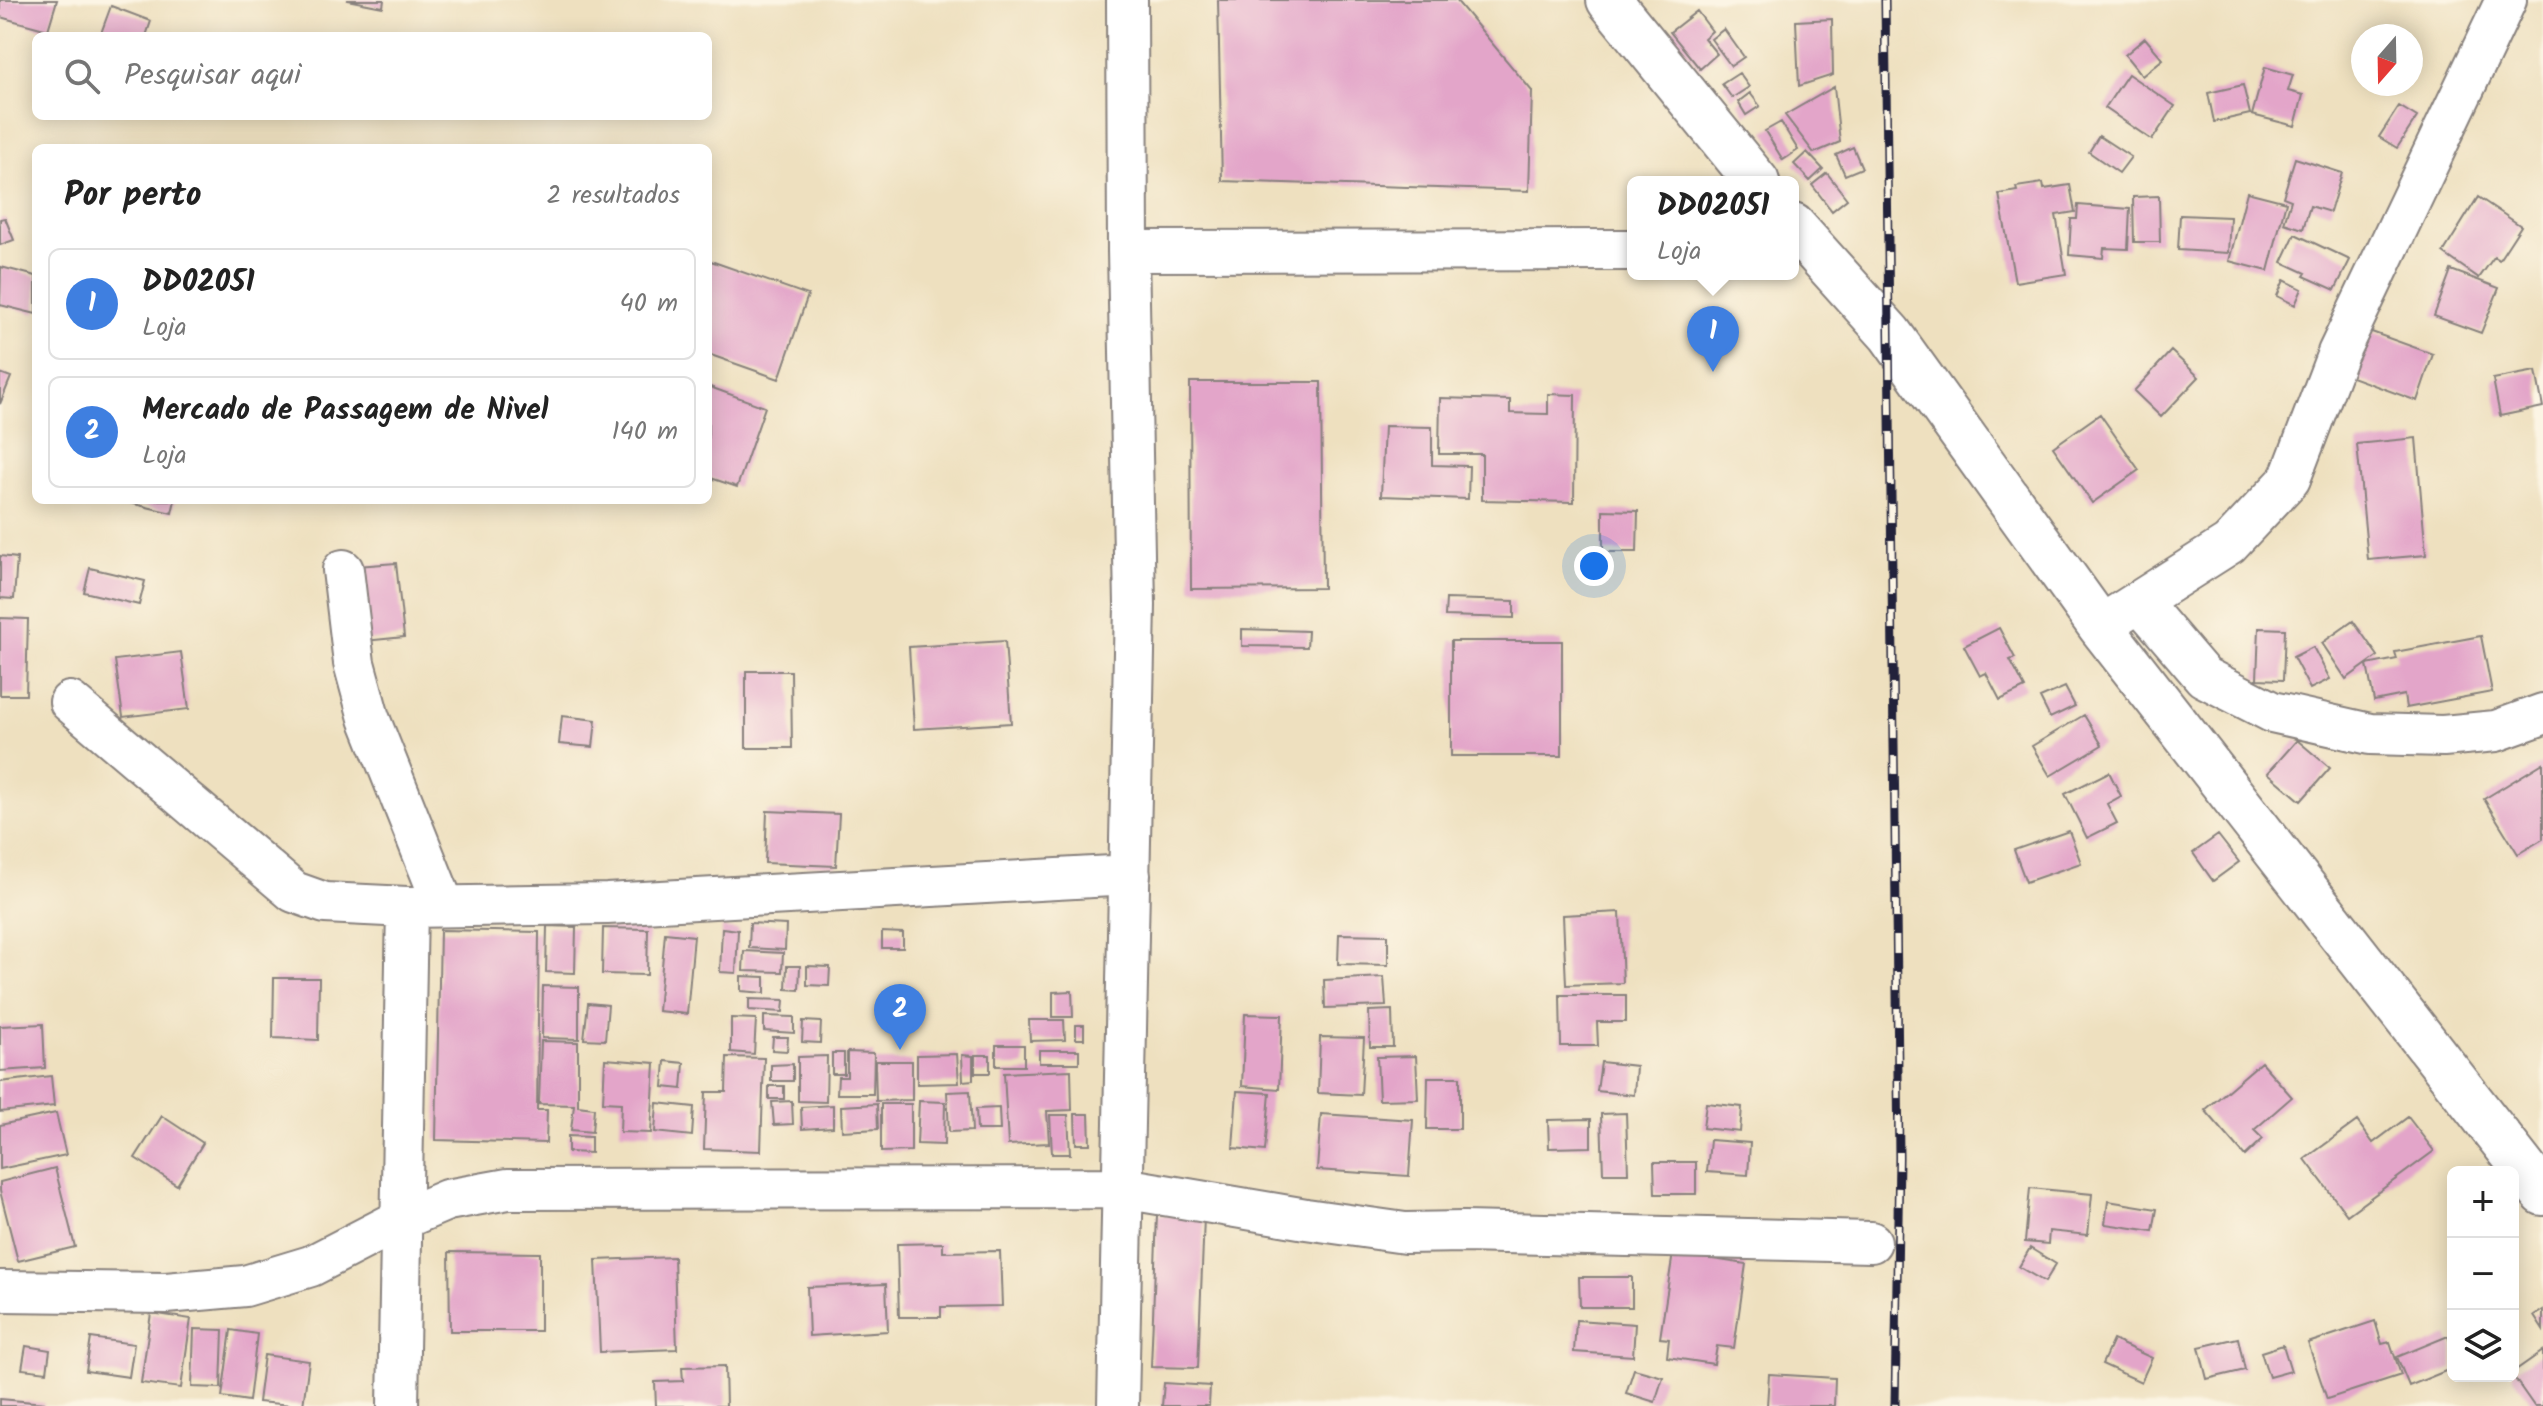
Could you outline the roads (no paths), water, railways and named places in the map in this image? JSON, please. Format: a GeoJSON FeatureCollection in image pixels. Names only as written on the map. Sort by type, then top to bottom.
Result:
{"type":"FeatureCollection","features":[{"type":"Feature","properties":{"kind":"main road"},"geometry":{"type":"LineString","coordinates":[[1609,0],[1752,176]]}},
{"type":"Feature","properties":{"kind":"main road"},"geometry":{"type":"LineString","coordinates":[[1799,242],[1890,334],[2100,626],[2543,1193]]}},
{"type":"Feature","properties":{"kind":"street"},"geometry":{"type":"LineString","coordinates":[[1118,1406],[1135,605],[1127,0]]}},
{"type":"Feature","properties":{"kind":"street"},"geometry":{"type":"LineString","coordinates":[[2100,626],[2229,544],[2290,479],[2338,353],[2506,0]]}},
{"type":"Feature","properties":{"kind":"street"},"geometry":{"type":"LineString","coordinates":[[1128,251],[1627,250]]}},
{"type":"Feature","properties":{"kind":"street"},"geometry":{"type":"LineString","coordinates":[[343,570],[354,663],[426,907],[400,1220],[398,1406]]}},
{"type":"Feature","properties":{"kind":"street"},"geometry":{"type":"LineString","coordinates":[[2140,602],[2204,677],[2272,712],[2370,734],[2443,736],[2496,731],[2543,714]]}},
{"type":"Feature","properties":{"kind":"street"},"geometry":{"type":"LineString","coordinates":[[70,702],[294,892],[325,903],[426,907],[607,904],[1130,875]]}},
{"type":"Feature","properties":{"kind":"street"},"geometry":{"type":"LineString","coordinates":[[0,1291],[166,1293],[245,1286],[311,1266],[400,1220],[447,1200],[508,1189],[1123,1188],[1405,1233],[1480,1232],[1871,1242]]}},
{"type":"Feature","properties":{"kind":"railway"},"geometry":{"type":"LineString","coordinates":[[1885,0],[1899,1157],[1895,1406]]}},
{"type":"Feature","properties":{"kind":"place","name":"DD02051"},"geometry":{"type":"Point","coordinates":[1713,372]}},
{"type":"Feature","properties":{"kind":"place","name":"Mercado de Passagem de Nivel"},"geometry":{"type":"Point","coordinates":[900,1050]}}]}
